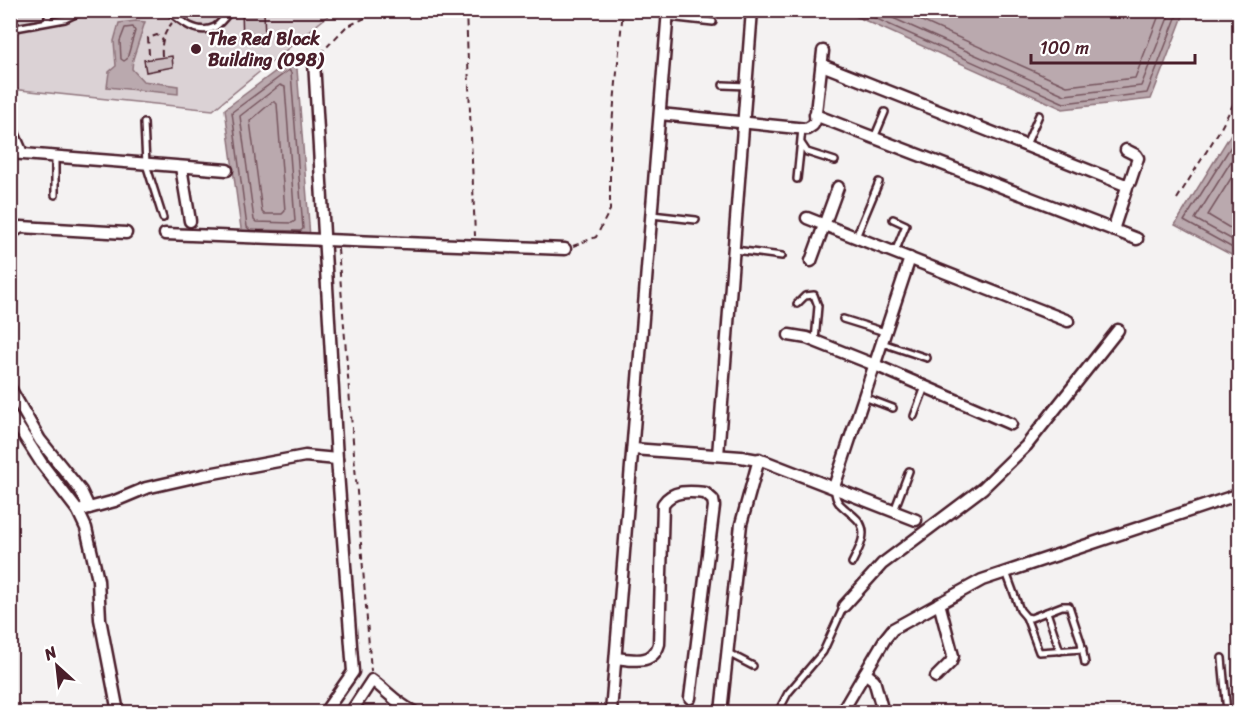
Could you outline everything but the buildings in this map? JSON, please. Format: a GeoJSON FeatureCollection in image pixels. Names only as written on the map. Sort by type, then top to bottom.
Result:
{"type":"FeatureCollection","features":[{"type":"Feature","properties":{"kind":"street"},"geometry":{"type":"LineString","coordinates":[[718,455],[752,10]]}},
{"type":"Feature","properties":{"kind":"street"},"geometry":{"type":"LineString","coordinates":[[611,712],[668,14]]}},
{"type":"Feature","properties":{"kind":"street"},"geometry":{"type":"LineString","coordinates":[[660,114],[810,128],[815,115],[824,51]]}},
{"type":"Feature","properties":{"kind":"street"},"geometry":{"type":"LineString","coordinates":[[314,61],[336,459],[353,672],[325,712]]}},
{"type":"Feature","properties":{"kind":"street"},"geometry":{"type":"LineString","coordinates":[[822,65],[1123,184],[1128,184]]}},
{"type":"Feature","properties":{"kind":"street"},"geometry":{"type":"LineString","coordinates":[[815,115],[1137,239]]}},
{"type":"Feature","properties":{"kind":"street"},"geometry":{"type":"LineString","coordinates":[[1113,230],[1138,158],[1126,150]]}},
{"type":"Feature","properties":{"kind":"street"},"geometry":{"type":"LineString","coordinates":[[10,153],[227,170]]}},
{"type":"Feature","properties":{"kind":"street"},"geometry":{"type":"LineString","coordinates":[[181,166],[190,221]]}},
{"type":"Feature","properties":{"kind":"street"},"geometry":{"type":"LineString","coordinates":[[811,261],[838,187]]}},
{"type":"Feature","properties":{"kind":"street"},"geometry":{"type":"LineString","coordinates":[[807,218],[1068,321]]}},
{"type":"Feature","properties":{"kind":"street"},"geometry":{"type":"LineString","coordinates":[[10,234],[21,227],[126,233]]}},
{"type":"Feature","properties":{"kind":"street"},"geometry":{"type":"LineString","coordinates":[[165,234],[565,249]]}},
{"type":"Feature","properties":{"kind":"street"},"geometry":{"type":"LineString","coordinates":[[834,487],[910,258]]}},
{"type":"Feature","properties":{"kind":"street"},"geometry":{"type":"LineString","coordinates":[[844,606],[882,564],[983,488],[1026,446],[1118,330]]}},
{"type":"Feature","properties":{"kind":"street"},"geometry":{"type":"LineString","coordinates":[[789,335],[807,338],[875,365],[1011,424]]}},
{"type":"Feature","properties":{"kind":"street"},"geometry":{"type":"LineString","coordinates":[[10,388],[40,440],[81,491],[86,528],[98,580],[100,619],[118,712]]}},
{"type":"Feature","properties":{"kind":"street"},"geometry":{"type":"LineString","coordinates":[[10,414],[42,464],[83,509]]}},
{"type":"Feature","properties":{"kind":"street"},"geometry":{"type":"LineString","coordinates":[[633,449],[759,459],[916,520]]}},
{"type":"Feature","properties":{"kind":"street"},"geometry":{"type":"LineString","coordinates":[[83,509],[115,501],[146,488],[253,465],[305,456],[336,459]]}},
{"type":"Feature","properties":{"kind":"street"},"geometry":{"type":"LineString","coordinates":[[721,712],[743,516],[759,459]]}},
{"type":"Feature","properties":{"kind":"street"},"geometry":{"type":"LineString","coordinates":[[616,658],[645,660],[657,652],[663,504],[670,496],[676,494],[705,493],[713,500],[714,506],[690,698]]}},
{"type":"Feature","properties":{"kind":"street"},"geometry":{"type":"LineString","coordinates":[[842,712],[893,629],[973,583],[1239,494]]}},
{"type":"Feature","properties":{"kind":"street"},"geometry":{"type":"LineString","coordinates":[[936,677],[951,662],[953,656],[939,603]]}},
{"type":"Feature","properties":{"kind":"street"},"geometry":{"type":"LineString","coordinates":[[865,673],[876,684],[884,712]]}},
{"type":"Feature","properties":{"kind":"street"},"geometry":{"type":"LineString","coordinates":[[351,712],[372,680],[381,686],[390,698],[414,712]]}},
{"type":"Feature","properties":{"kind":"lane"},"geometry":{"type":"LineString","coordinates":[[47,21],[50,10]]}},
{"type":"Feature","properties":{"kind":"lane"},"geometry":{"type":"LineString","coordinates":[[10,28],[65,19],[84,10]]}},
{"type":"Feature","properties":{"kind":"lane"},"geometry":{"type":"LineString","coordinates":[[168,10],[194,28],[206,30],[216,27],[232,10]]}},
{"type":"Feature","properties":{"kind":"lane"},"geometry":{"type":"LineString","coordinates":[[668,14],[713,22]]}},
{"type":"Feature","properties":{"kind":"lane"},"geometry":{"type":"LineString","coordinates":[[723,85],[747,86]]}},
{"type":"Feature","properties":{"kind":"lane"},"geometry":{"type":"LineString","coordinates":[[874,138],[885,112]]}},
{"type":"Feature","properties":{"kind":"lane"},"geometry":{"type":"LineString","coordinates":[[1026,146],[1039,115]]}},
{"type":"Feature","properties":{"kind":"lane"},"geometry":{"type":"LineString","coordinates":[[144,123],[146,164],[164,218]]}},
{"type":"Feature","properties":{"kind":"lane"},"geometry":{"type":"LineString","coordinates":[[10,126],[15,131],[25,154]]}},
{"type":"Feature","properties":{"kind":"lane"},"geometry":{"type":"LineString","coordinates":[[802,129],[797,179],[801,143],[807,152],[835,161]]}},
{"type":"Feature","properties":{"kind":"lane"},"geometry":{"type":"LineString","coordinates":[[55,156],[55,195]]}},
{"type":"Feature","properties":{"kind":"lane"},"geometry":{"type":"LineString","coordinates":[[856,237],[879,182]]}},
{"type":"Feature","properties":{"kind":"lane"},"geometry":{"type":"LineString","coordinates":[[652,215],[696,220]]}},
{"type":"Feature","properties":{"kind":"lane"},"geometry":{"type":"LineString","coordinates":[[893,219],[906,225],[895,252]]}},
{"type":"Feature","properties":{"kind":"lane"},"geometry":{"type":"LineString","coordinates":[[735,250],[782,256]]}},
{"type":"Feature","properties":{"kind":"lane"},"geometry":{"type":"LineString","coordinates":[[797,304],[805,296],[814,295],[818,306],[815,342]]}},
{"type":"Feature","properties":{"kind":"lane"},"geometry":{"type":"LineString","coordinates":[[843,319],[886,332]]}},
{"type":"Feature","properties":{"kind":"lane"},"geometry":{"type":"LineString","coordinates":[[882,343],[927,358]]}},
{"type":"Feature","properties":{"kind":"lane"},"geometry":{"type":"LineString","coordinates":[[914,416],[925,387]]}},
{"type":"Feature","properties":{"kind":"lane"},"geometry":{"type":"LineString","coordinates":[[864,397],[893,408]]}},
{"type":"Feature","properties":{"kind":"lane"},"geometry":{"type":"LineString","coordinates":[[894,511],[909,471]]}},
{"type":"Feature","properties":{"kind":"lane"},"geometry":{"type":"LineString","coordinates":[[834,487],[837,500],[860,521],[863,531],[862,541],[852,563]]}},
{"type":"Feature","properties":{"kind":"lane"},"geometry":{"type":"LineString","coordinates":[[1006,572],[1038,651],[1083,649]]}},
{"type":"Feature","properties":{"kind":"lane"},"geometry":{"type":"LineString","coordinates":[[778,712],[788,693],[823,652],[844,606]]}},
{"type":"Feature","properties":{"kind":"lane"},"geometry":{"type":"LineString","coordinates":[[1026,617],[1069,606],[1083,649],[1085,663]]}},
{"type":"Feature","properties":{"kind":"lane"},"geometry":{"type":"LineString","coordinates":[[1047,612],[1060,651]]}},
{"type":"Feature","properties":{"kind":"lane"},"geometry":{"type":"LineString","coordinates":[[728,653],[753,666]]}},
{"type":"Feature","properties":{"kind":"lane"},"geometry":{"type":"LineString","coordinates":[[1222,658],[1227,712]]}},
{"type":"Feature","properties":{"kind":"path"},"geometry":{"type":"LineString","coordinates":[[314,61],[327,44],[346,27],[382,10]]}},
{"type":"Feature","properties":{"kind":"path"},"geometry":{"type":"LineString","coordinates":[[466,10],[475,245]]}},
{"type":"Feature","properties":{"kind":"path"},"geometry":{"type":"LineString","coordinates":[[565,249],[596,237],[610,210],[610,145],[623,10]]}},
{"type":"Feature","properties":{"kind":"path"},"geometry":{"type":"LineString","coordinates":[[162,56],[166,30],[177,18]]}},
{"type":"Feature","properties":{"kind":"path"},"geometry":{"type":"LineString","coordinates":[[148,54],[148,38],[157,35],[163,40]]}},
{"type":"Feature","properties":{"kind":"path"},"geometry":{"type":"LineString","coordinates":[[1177,199],[1221,128],[1239,91]]}},
{"type":"Feature","properties":{"kind":"path"},"geometry":{"type":"LineString","coordinates":[[338,240],[372,680]]}},
{"type":"Feature","properties":{"kind":"shaded area"},"geometry":{"type":"Polygon","coordinates":[[[11,11],[343,11],[329,15],[213,110],[11,89],[11,11]]]}},
{"type":"Feature","properties":{"kind":"water"},"geometry":{"type":"Polygon","coordinates":[[[844,11],[1185,11],[1151,99],[1063,109],[844,11]]]}},
{"type":"Feature","properties":{"kind":"water"},"geometry":{"type":"Polygon","coordinates":[[[145,22],[132,69],[143,81],[178,86],[178,94],[107,87],[109,72],[116,66],[114,41],[119,23],[145,22]]]}},
{"type":"Feature","properties":{"kind":"water"},"geometry":{"type":"Polygon","coordinates":[[[296,56],[310,237],[242,236],[225,109],[296,56]]]}},
{"type":"Feature","properties":{"kind":"water"},"geometry":{"type":"Polygon","coordinates":[[[1239,121],[1239,259],[1175,225],[1239,121]]]}},
{"type":"Feature","properties":{"kind":"place","name":"The Red Block Building (098)"},"geometry":{"type":"Point","coordinates":[196,49]}}]}
